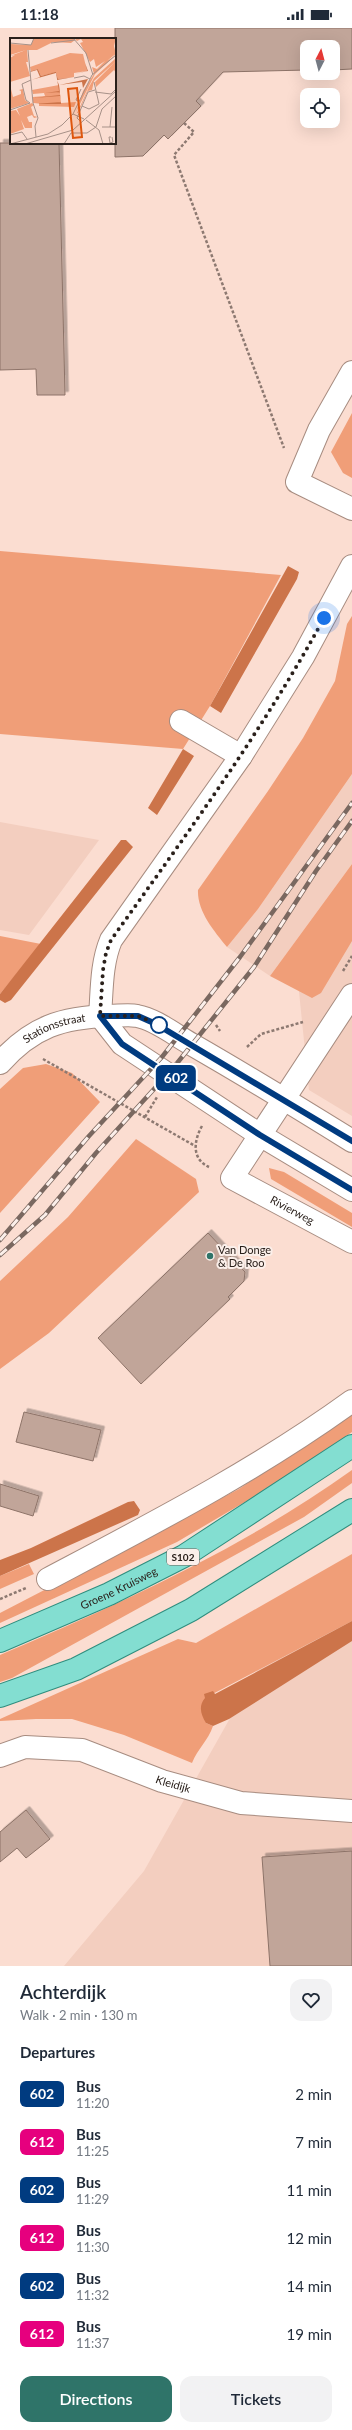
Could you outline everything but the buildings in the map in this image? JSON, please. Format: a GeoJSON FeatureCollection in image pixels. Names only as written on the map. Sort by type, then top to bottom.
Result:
{"type":"FeatureCollection","features":[{"type":"Feature","properties":{"kind":"main road","name":"Groene Kruisweg"},"geometry":{"type":"LineString","coordinates":[[0,1641],[109,1594],[184,1556],[352,1446]]}},
{"type":"Feature","properties":{"kind":"main road"},"geometry":{"type":"LineString","coordinates":[[0,1696],[76,1669],[191,1610],[352,1510]]}},
{"type":"Feature","properties":{"kind":"street"},"geometry":{"type":"LineString","coordinates":[[352,372],[319,430],[297,482],[352,509]]}},
{"type":"Feature","properties":{"kind":"street","name":"Stationsstraat"},"geometry":{"type":"LineString","coordinates":[[0,1063],[17,1044],[36,1032],[55,1023],[100,1016],[104,964],[111,940],[241,756],[303,657],[352,566]]}},
{"type":"Feature","properties":{"kind":"street"},"geometry":{"type":"LineString","coordinates":[[181,721],[241,756]]}},
{"type":"Feature","properties":{"kind":"street"},"geometry":{"type":"LineString","coordinates":[[232,1178],[283,1098],[352,995]]}},
{"type":"Feature","properties":{"kind":"street"},"geometry":{"type":"LineString","coordinates":[[100,1016],[138,1016],[156,1024],[283,1098],[352,1141]]}},
{"type":"Feature","properties":{"kind":"street"},"geometry":{"type":"LineString","coordinates":[[100,1016],[122,1044],[260,1135],[352,1190]]}},
{"type":"Feature","properties":{"kind":"street","name":"Rivierweg"},"geometry":{"type":"LineString","coordinates":[[232,1178],[352,1242]]}},
{"type":"Feature","properties":{"kind":"street"},"geometry":{"type":"LineString","coordinates":[[48,1579],[221,1485],[324,1421],[352,1401]]}},
{"type":"Feature","properties":{"kind":"street","name":"Kleidijk"},"geometry":{"type":"LineString","coordinates":[[0,1756],[26,1747],[82,1750],[162,1782],[241,1803],[352,1811]]}},
{"type":"Feature","properties":{"kind":"path"},"geometry":{"type":"LineString","coordinates":[[184,123],[194,132],[174,155],[226,298],[297,482]]}},
{"type":"Feature","properties":{"kind":"path"},"geometry":{"type":"LineString","coordinates":[[339,976],[352,956]]}},
{"type":"Feature","properties":{"kind":"path"},"geometry":{"type":"LineString","coordinates":[[235,1070],[250,1042],[261,1034],[302,1023],[308,1018]]}},
{"type":"Feature","properties":{"kind":"path"},"geometry":{"type":"LineString","coordinates":[[17,1044],[195,1146]]}},
{"type":"Feature","properties":{"kind":"path"},"geometry":{"type":"LineString","coordinates":[[145,1117],[158,1095]]}},
{"type":"Feature","properties":{"kind":"path"},"geometry":{"type":"LineString","coordinates":[[213,1104],[196,1136],[195,1146],[197,1157],[202,1164],[232,1178]]}},
{"type":"Feature","properties":{"kind":"shaded area"},"geometry":{"type":"Polygon","coordinates":[[[352,413],[352,478],[343,473],[331,452],[352,413]]]}},
{"type":"Feature","properties":{"kind":"shaded area"},"geometry":{"type":"Polygon","coordinates":[[[0,551],[281,575],[210,706],[183,749],[0,734],[0,551]]]}},
{"type":"Feature","properties":{"kind":"shaded area"},"geometry":{"type":"Polygon","coordinates":[[[288,566],[299,572],[297,579],[221,713],[210,706],[288,566]]]}},
{"type":"Feature","properties":{"kind":"shaded area"},"geometry":{"type":"Polygon","coordinates":[[[352,616],[352,774],[258,909],[227,947],[203,913],[198,898],[198,890],[268,791],[303,738],[335,681],[347,624],[352,616]]]}},
{"type":"Feature","properties":{"kind":"shaded area"},"geometry":{"type":"Polygon","coordinates":[[[183,749],[194,756],[157,815],[148,808],[183,749]]]}},
{"type":"Feature","properties":{"kind":"shaded area"},"geometry":{"type":"Polygon","coordinates":[[[352,774],[352,864],[270,976],[227,947],[258,909],[352,774]]]}},
{"type":"Feature","properties":{"kind":"shaded area"},"geometry":{"type":"Polygon","coordinates":[[[0,822],[99,840],[29,935],[0,930],[0,822]]]}},
{"type":"Feature","properties":{"kind":"shaded area"},"geometry":{"type":"Polygon","coordinates":[[[121,840],[126,840],[133,847],[11,1000],[5,1003],[0,1000],[0,994],[121,840]]]}},
{"type":"Feature","properties":{"kind":"shaded area"},"geometry":{"type":"Polygon","coordinates":[[[352,864],[352,941],[321,993],[312,998],[270,976],[352,864]]]}},
{"type":"Feature","properties":{"kind":"shaded area"},"geometry":{"type":"Polygon","coordinates":[[[352,890],[352,1116],[309,1090],[297,972],[352,890]]]}},
{"type":"Feature","properties":{"kind":"shaded area"},"geometry":{"type":"Polygon","coordinates":[[[0,936],[41,944],[0,994],[0,936]]]}},
{"type":"Feature","properties":{"kind":"shaded area"},"geometry":{"type":"Polygon","coordinates":[[[46,1064],[72,1073],[100,1102],[0,1213],[0,1089],[23,1068],[46,1064]]]}},
{"type":"Feature","properties":{"kind":"shaded area"},"geometry":{"type":"Polygon","coordinates":[[[136,1139],[196,1179],[199,1192],[49,1333],[0,1369],[0,1281],[68,1217],[136,1139]]]}},
{"type":"Feature","properties":{"kind":"shaded area"},"geometry":{"type":"Polygon","coordinates":[[[269,1168],[284,1172],[352,1213],[352,1227],[271,1179],[269,1168]]]}},
{"type":"Feature","properties":{"kind":"shaded area"},"geometry":{"type":"Polygon","coordinates":[[[352,1413],[352,1432],[277,1483],[177,1542],[0,1623],[0,1613],[239,1489],[352,1413]]]}},
{"type":"Feature","properties":{"kind":"shaded area"},"geometry":{"type":"Polygon","coordinates":[[[352,1470],[352,1483],[304,1517],[12,1678],[0,1682],[0,1655],[136,1594],[225,1549],[311,1498],[352,1470]]]}},
{"type":"Feature","properties":{"kind":"shaded area"},"geometry":{"type":"Polygon","coordinates":[[[134,1501],[140,1510],[138,1515],[0,1576],[0,1560],[31,1548],[128,1502],[134,1501]]]}},
{"type":"Feature","properties":{"kind":"shaded area"},"geometry":{"type":"Polygon","coordinates":[[[352,1554],[352,1621],[205,1698],[206,1723],[213,1726],[192,1763],[124,1735],[72,1719],[0,1721],[0,1719],[178,1639],[196,1643],[352,1554]]]}},
{"type":"Feature","properties":{"kind":"shaded area"},"geometry":{"type":"Polygon","coordinates":[[[29,1564],[34,1574],[0,1589],[0,1576],[29,1564]]]}},
{"type":"Feature","properties":{"kind":"shaded area"},"geometry":{"type":"Polygon","coordinates":[[[352,1571],[352,1966],[64,1966],[144,1871],[283,1624],[352,1571]]]}},
{"type":"Feature","properties":{"kind":"shaded area"},"geometry":{"type":"Polygon","coordinates":[[[352,1621],[352,1641],[229,1719],[213,1726],[206,1723],[201,1710],[205,1698],[204,1694],[213,1691],[215,1694],[352,1621]]]}},
{"type":"Feature","properties":{"kind":"railway"},"geometry":{"type":"LineString","coordinates":[[0,1240],[89,1136],[162,1057],[240,957],[352,803]]}},
{"type":"Feature","properties":{"kind":"railway"},"geometry":{"type":"LineString","coordinates":[[0,1255],[45,1215],[96,1153],[174,1067],[254,967],[316,871],[352,821]]}},
{"type":"Feature","properties":{"kind":"bus line","name":"602"},"geometry":{"type":"LineString","coordinates":[[352,1141],[156,1024],[138,1016],[100,1016],[122,1044],[178,1079],[260,1135],[352,1190]]}},
{"type":"Feature","properties":{"kind":"place","name":"Van Donge & De Roo"},"geometry":{"type":"Point","coordinates":[210,1256]}},
{"type":"Feature","properties":{"kind":"route"},"geometry":{"type":"LineString","coordinates":[[159,1025],[138,1016],[100,1016],[103,970],[106,953],[111,940],[241,756],[303,657],[324,618]]}}]}
